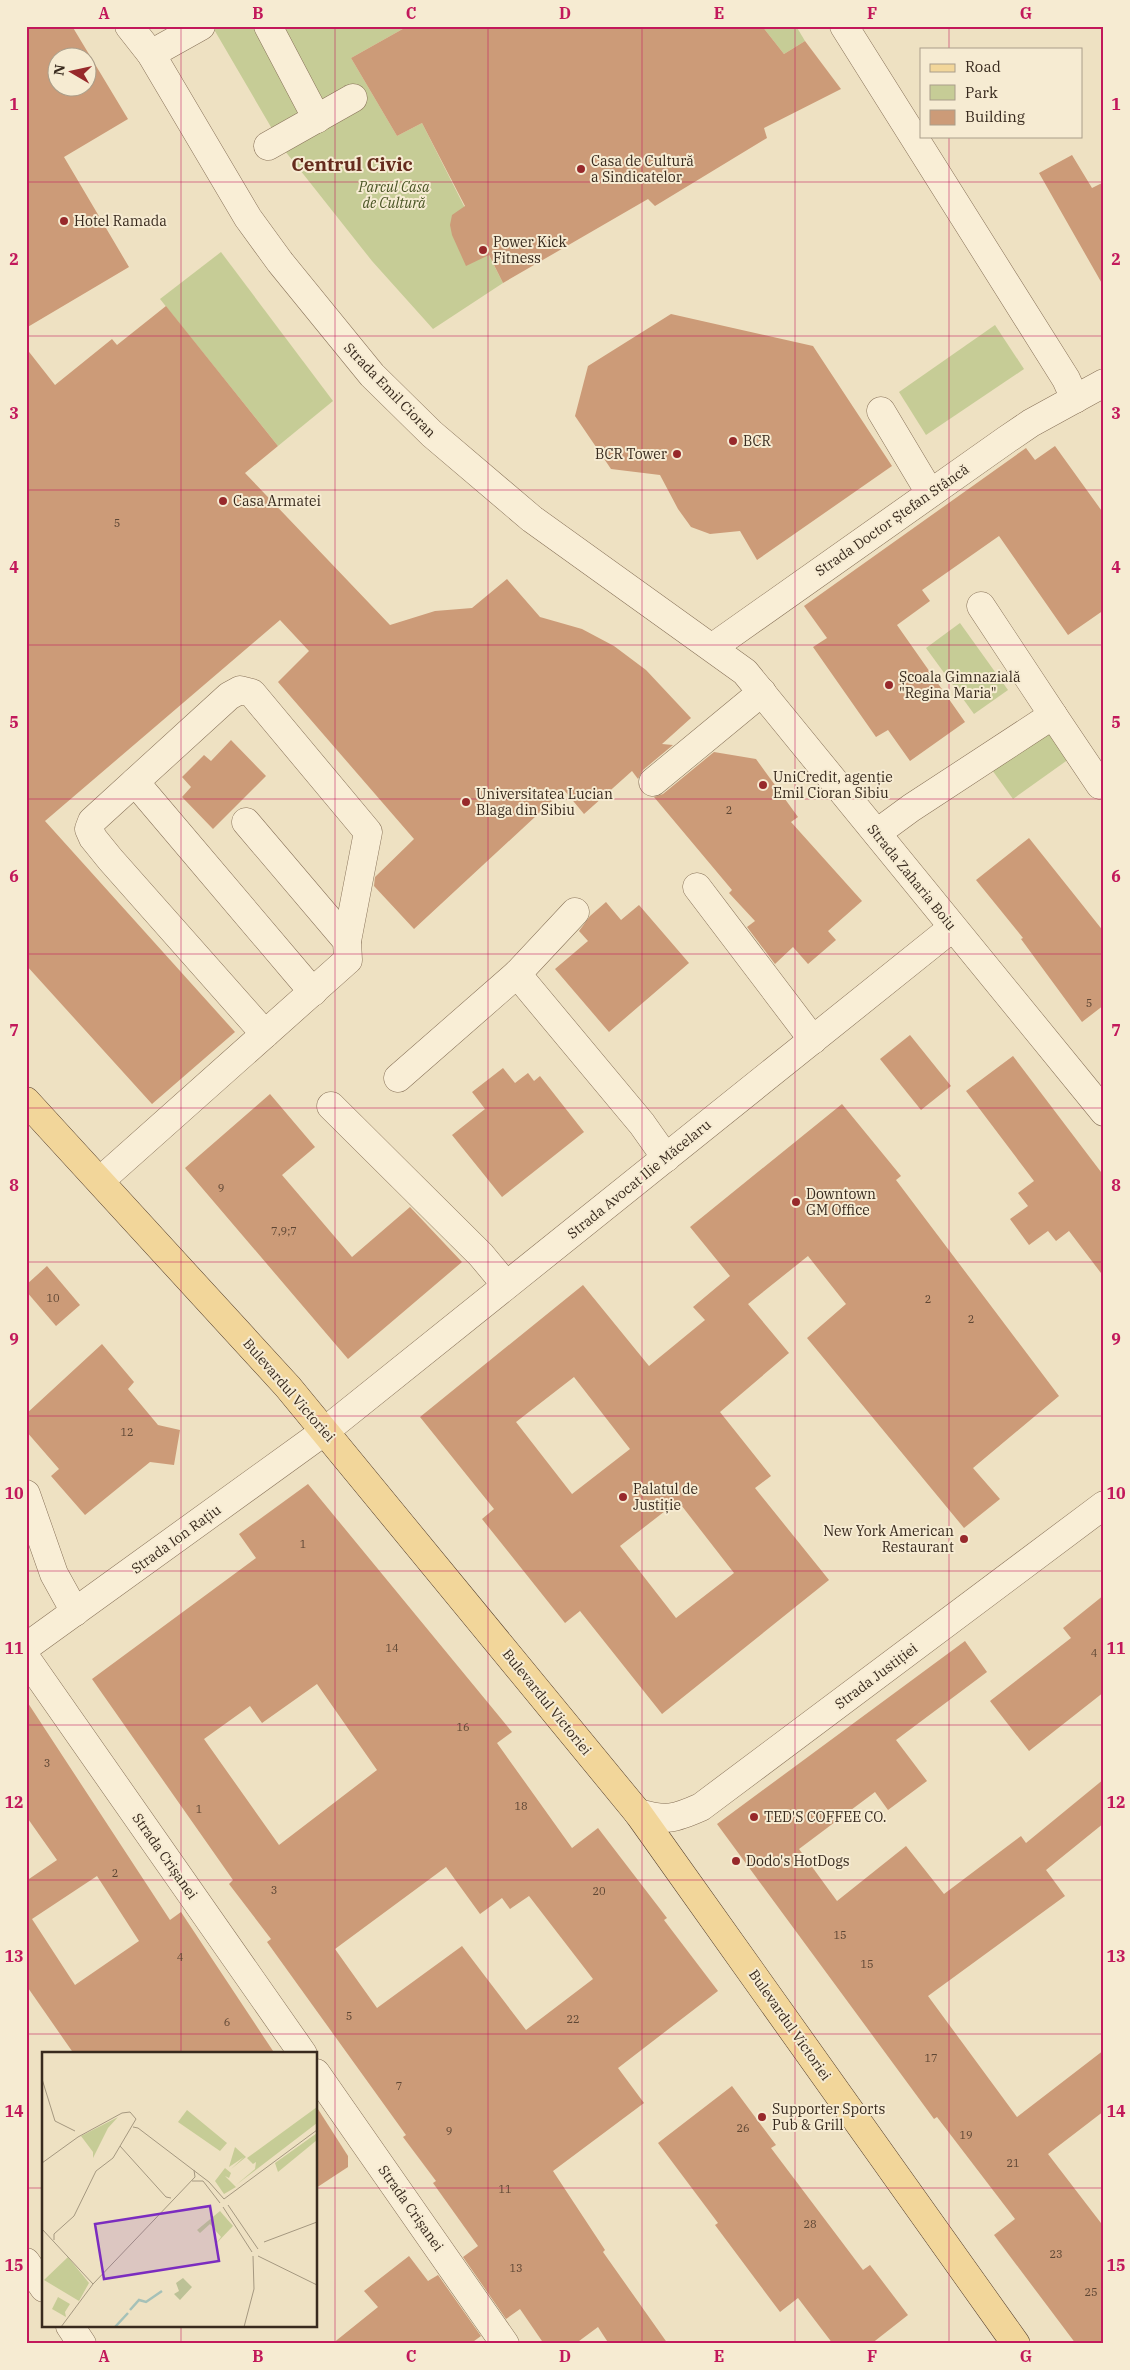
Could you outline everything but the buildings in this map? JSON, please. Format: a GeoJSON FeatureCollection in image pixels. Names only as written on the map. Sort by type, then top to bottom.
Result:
{"type":"FeatureCollection","features":[{"type":"Feature","properties":{"kind":"main road","name":"Bulevardul Victoriei"},"geometry":{"type":"LineString","coordinates":[[26,1101],[101,1180],[288,1387],[638,1813],[1016,2344]]}},
{"type":"Feature","properties":{"kind":"street","name":"Strada Emil Cioran"},"geometry":{"type":"LineString","coordinates":[[129,26],[151,54],[248,218],[280,262],[372,375],[432,434],[532,519],[713,648]]}},
{"type":"Feature","properties":{"kind":"street","name":"Strada Emil Cioran"},"geometry":{"type":"LineString","coordinates":[[142,26],[151,54]]}},
{"type":"Feature","properties":{"kind":"street"},"geometry":{"type":"LineString","coordinates":[[151,54],[201,26]]}},
{"type":"Feature","properties":{"kind":"street"},"geometry":{"type":"LineString","coordinates":[[268,26],[317,119]]}},
{"type":"Feature","properties":{"kind":"street"},"geometry":{"type":"LineString","coordinates":[[844,26],[1061,371],[1075,399]]}},
{"type":"Feature","properties":{"kind":"street"},"geometry":{"type":"LineString","coordinates":[[268,146],[353,98]]}},
{"type":"Feature","properties":{"kind":"street","name":"Strada Doctor Ștefan Stâncă"},"geometry":{"type":"LineString","coordinates":[[713,648],[1031,423],[1104,383]]}},
{"type":"Feature","properties":{"kind":"street"},"geometry":{"type":"LineString","coordinates":[[881,411],[930,493]]}},
{"type":"Feature","properties":{"kind":"street"},"geometry":{"type":"LineString","coordinates":[[981,606],[1100,785]]}},
{"type":"Feature","properties":{"kind":"street","name":"Strada Zaharia Boiu"},"geometry":{"type":"LineString","coordinates":[[713,648],[745,672],[762,692],[952,928],[1104,1112]]}},
{"type":"Feature","properties":{"kind":"street"},"geometry":{"type":"LineString","coordinates":[[101,1180],[313,992],[348,960],[347,941],[368,832],[252,693],[240,690],[229,696],[92,821],[89,829],[93,838],[265,1034]]}},
{"type":"Feature","properties":{"kind":"street"},"geometry":{"type":"LineString","coordinates":[[653,782],[762,692]]}},
{"type":"Feature","properties":{"kind":"street"},"geometry":{"type":"LineString","coordinates":[[877,833],[911,808],[1053,715]]}},
{"type":"Feature","properties":{"kind":"street"},"geometry":{"type":"LineString","coordinates":[[135,782],[313,992]]}},
{"type":"Feature","properties":{"kind":"street"},"geometry":{"type":"LineString","coordinates":[[246,822],[347,941]]}},
{"type":"Feature","properties":{"kind":"street"},"geometry":{"type":"LineString","coordinates":[[697,887],[814,1040]]}},
{"type":"Feature","properties":{"kind":"street"},"geometry":{"type":"LineString","coordinates":[[398,1078],[517,974],[575,912]]}},
{"type":"Feature","properties":{"kind":"street","name":"Strada Avocat Ilie Măcelaru"},"geometry":{"type":"LineString","coordinates":[[325,1431],[952,928]]}},
{"type":"Feature","properties":{"kind":"street"},"geometry":{"type":"LineString","coordinates":[[517,974],[642,1124],[666,1158]]}},
{"type":"Feature","properties":{"kind":"street"},"geometry":{"type":"LineString","coordinates":[[331,1106],[481,1255],[506,1285]]}},
{"type":"Feature","properties":{"kind":"street","name":"Strada Ion Rațiu"},"geometry":{"type":"LineString","coordinates":[[26,1647],[325,1431]]}},
{"type":"Feature","properties":{"kind":"street"},"geometry":{"type":"LineString","coordinates":[[26,1494],[54,1574],[74,1612]]}},
{"type":"Feature","properties":{"kind":"street","name":"Strada Justiției"},"geometry":{"type":"LineString","coordinates":[[638,1813],[655,1818],[674,1818],[701,1808],[1104,1505]]}},
{"type":"Feature","properties":{"kind":"street","name":"Strada Crișanei"},"geometry":{"type":"LineString","coordinates":[[26,1658],[302,2052]]}},
{"type":"Feature","properties":{"kind":"street","name":"Strada Crișanei"},"geometry":{"type":"LineString","coordinates":[[318,2076],[505,2344]]}},
{"type":"Feature","properties":{"kind":"street"},"geometry":{"type":"LineString","coordinates":[[26,2262],[42,2285]]}},
{"type":"Feature","properties":{"kind":"street"},"geometry":{"type":"LineString","coordinates":[[71,2328],[82,2344]]}},
{"type":"Feature","properties":{"kind":"green space","name":"Parcul Casa de Cultură"},"geometry":{"type":"Polygon","coordinates":[[[212,26],[408,26],[351,58],[397,136],[422,123],[503,283],[433,329],[372,261],[285,151],[212,26]]]}},
{"type":"Feature","properties":{"kind":"green space"},"geometry":{"type":"Polygon","coordinates":[[[762,26],[796,26],[805,41],[784,54],[762,26]]]}},
{"type":"Feature","properties":{"kind":"green space"},"geometry":{"type":"Polygon","coordinates":[[[221,252],[333,401],[278,446],[160,299],[221,252]]]}},
{"type":"Feature","properties":{"kind":"green space"},"geometry":{"type":"Polygon","coordinates":[[[995,325],[1024,369],[926,435],[899,392],[995,325]]]}},
{"type":"Feature","properties":{"kind":"green space"},"geometry":{"type":"Polygon","coordinates":[[[960,623],[1008,690],[974,714],[926,648],[960,623]]]}},
{"type":"Feature","properties":{"kind":"green space"},"geometry":{"type":"Polygon","coordinates":[[[1050,717],[1076,754],[1013,799],[987,763],[1050,717]]]}},
{"type":"Feature","properties":{"kind":"place","name":"Casa de Cultură a Sindicatelor"},"geometry":{"type":"Point","coordinates":[581,169]}},
{"type":"Feature","properties":{"kind":"place","name":"Hotel Ramada"},"geometry":{"type":"Point","coordinates":[64,221]}},
{"type":"Feature","properties":{"kind":"place","name":"Power Kick Fitness"},"geometry":{"type":"Point","coordinates":[483,250]}},
{"type":"Feature","properties":{"kind":"place","name":"BCR"},"geometry":{"type":"Point","coordinates":[733,441]}},
{"type":"Feature","properties":{"kind":"place","name":"BCR Tower"},"geometry":{"type":"Point","coordinates":[677,454]}},
{"type":"Feature","properties":{"kind":"place","name":"Casa Armatei"},"geometry":{"type":"Point","coordinates":[223,501]}},
{"type":"Feature","properties":{"kind":"place","name":"Școala Gimnazială \"Regina Maria\""},"geometry":{"type":"Point","coordinates":[889,685]}},
{"type":"Feature","properties":{"kind":"place","name":"UniCredit, agenție Emil Cioran Sibiu"},"geometry":{"type":"Point","coordinates":[763,785]}},
{"type":"Feature","properties":{"kind":"place","name":"Universitatea Lucian Blaga din Sibiu"},"geometry":{"type":"Point","coordinates":[466,802]}},
{"type":"Feature","properties":{"kind":"place","name":"Downtown GM Office"},"geometry":{"type":"Point","coordinates":[796,1202]}},
{"type":"Feature","properties":{"kind":"place","name":"Palatul de Justiție"},"geometry":{"type":"Point","coordinates":[623,1497]}},
{"type":"Feature","properties":{"kind":"place","name":"New York American Restaurant"},"geometry":{"type":"Point","coordinates":[964,1539]}},
{"type":"Feature","properties":{"kind":"place","name":"TED'S COFFEE CO."},"geometry":{"type":"Point","coordinates":[754,1817]}},
{"type":"Feature","properties":{"kind":"place","name":"Dodo's HotDogs"},"geometry":{"type":"Point","coordinates":[736,1861]}},
{"type":"Feature","properties":{"kind":"place","name":"Supporter Sports Pub & Grill"},"geometry":{"type":"Point","coordinates":[762,2117]}},
{"type":"Feature","properties":{"kind":"district","name":"Centrul Civic"},"geometry":{"type":"Point","coordinates":[352,164]}}]}
